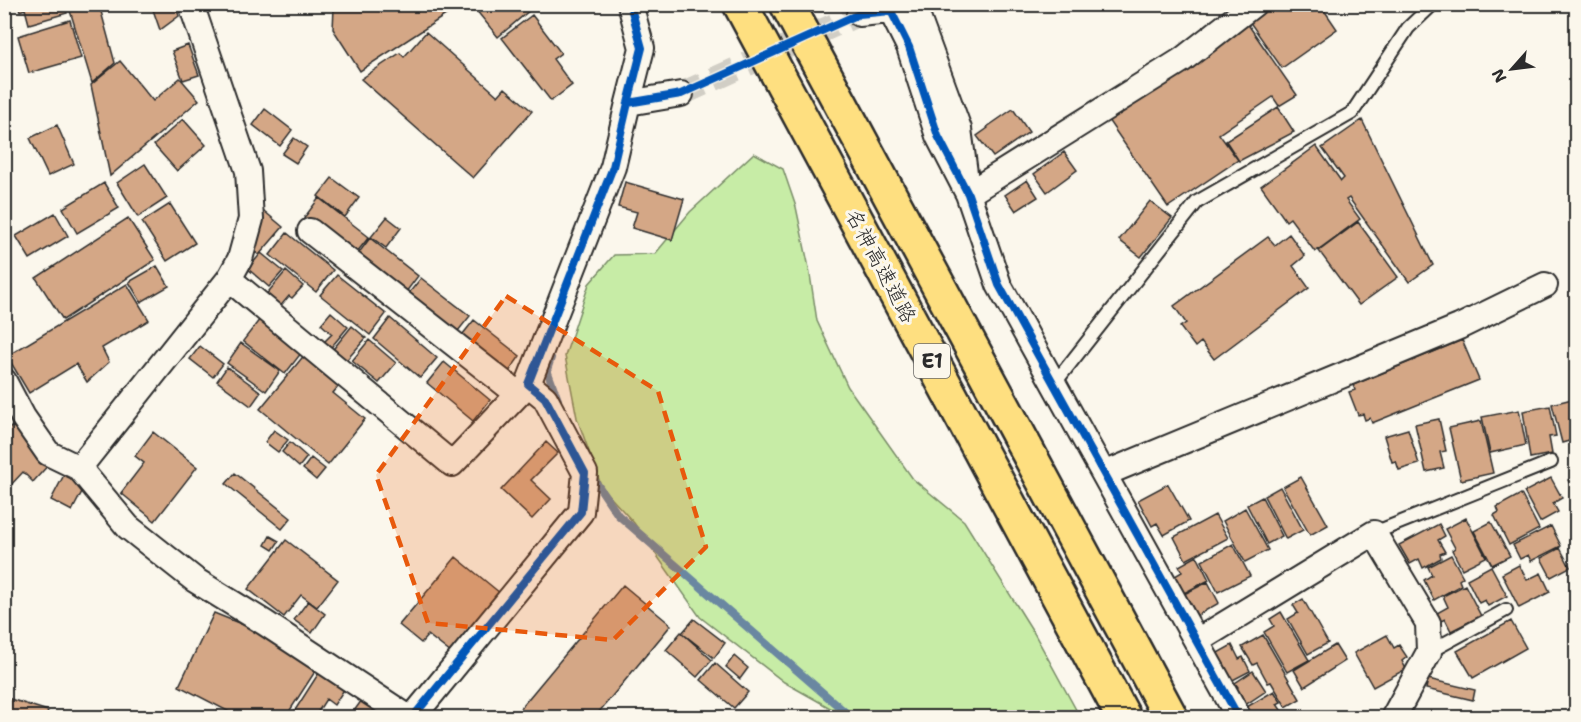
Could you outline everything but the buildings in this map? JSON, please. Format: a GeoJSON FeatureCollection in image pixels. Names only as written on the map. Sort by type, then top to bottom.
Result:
{"type":"FeatureCollection","features":[{"type":"Feature","properties":{"kind":"highway","name":"名神高速道路"},"geometry":{"type":"LineString","coordinates":[[740,4],[1124,717]]}},
{"type":"Feature","properties":{"kind":"highway","name":"名神高速道路"},"geometry":{"type":"LineString","coordinates":[[787,4],[1171,717]]}},
{"type":"Feature","properties":{"kind":"street"},"geometry":{"type":"LineString","coordinates":[[79,468],[229,279],[240,259],[251,219],[248,171],[191,4]]}},
{"type":"Feature","properties":{"kind":"street"},"geometry":{"type":"LineString","coordinates":[[229,279],[452,464],[523,389],[613,167],[642,48],[630,4]]}},
{"type":"Feature","properties":{"kind":"street"},"geometry":{"type":"LineString","coordinates":[[913,4],[959,129],[968,194]]}},
{"type":"Feature","properties":{"kind":"street"},"geometry":{"type":"LineString","coordinates":[[968,194],[1182,60],[1254,4]]}},
{"type":"Feature","properties":{"kind":"street"},"geometry":{"type":"LineString","coordinates":[[859,14],[891,11],[909,47],[938,136],[968,194],[999,285],[1239,717]]}},
{"type":"Feature","properties":{"kind":"street"},"geometry":{"type":"LineString","coordinates":[[628,103],[681,94]]}},
{"type":"Feature","properties":{"kind":"street"},"geometry":{"type":"LineString","coordinates":[[4,381],[23,417],[48,453],[79,468],[128,527],[195,580],[265,622],[410,717],[581,512],[585,473],[545,398],[523,389],[310,231]]}},
{"type":"Feature","properties":{"kind":"street"},"geometry":{"type":"LineString","coordinates":[[1104,474],[1459,327],[1545,285]]}},
{"type":"Feature","properties":{"kind":"street"},"geometry":{"type":"LineString","coordinates":[[1197,641],[1374,533],[1428,623],[1429,651],[1393,717]]}},
{"type":"Feature","properties":{"kind":"lane"},"geometry":{"type":"LineString","coordinates":[[1054,384],[1197,202],[1352,113],[1408,28],[1433,4]]}},
{"type":"Feature","properties":{"kind":"lane"},"geometry":{"type":"LineString","coordinates":[[1374,533],[1551,462]]}},
{"type":"Feature","properties":{"kind":"lane"},"geometry":{"type":"LineString","coordinates":[[1429,651],[1506,610]]}},
{"type":"Feature","properties":{"kind":"highlighted area"},"geometry":{"type":"Polygon","coordinates":[[[506,296],[658,391],[706,547],[613,640],[428,623],[376,475],[506,296]]]}},
{"type":"Feature","properties":{"kind":"green space"},"geometry":{"type":"Polygon","coordinates":[[[754,153],[783,169],[796,207],[817,321],[848,387],[913,479],[964,521],[1034,633],[1080,717],[846,717],[784,682],[700,617],[634,523],[602,488],[577,418],[565,356],[589,284],[614,255],[655,254],[690,212],[754,153]]]}},
{"type":"Feature","properties":{"kind":"waterway"},"geometry":{"type":"LineString","coordinates":[[551,358],[547,370],[558,400]]}},
{"type":"Feature","properties":{"kind":"waterway"},"geometry":{"type":"LineString","coordinates":[[591,475],[618,515],[852,718]]}},
{"type":"Feature","properties":{"kind":"tunnel"},"geometry":{"type":"LineString","coordinates":[[681,94],[859,14]]}},
{"type":"Feature","properties":{"kind":"cycle path"},"geometry":{"type":"LineString","coordinates":[[630,4],[642,48],[628,103],[681,94],[859,14],[891,11],[909,47],[938,136],[968,194],[999,285],[1239,718]]}},
{"type":"Feature","properties":{"kind":"cycle path"},"geometry":{"type":"LineString","coordinates":[[412,718],[581,512],[585,473],[545,398],[528,384],[613,167],[628,103]]}}]}
